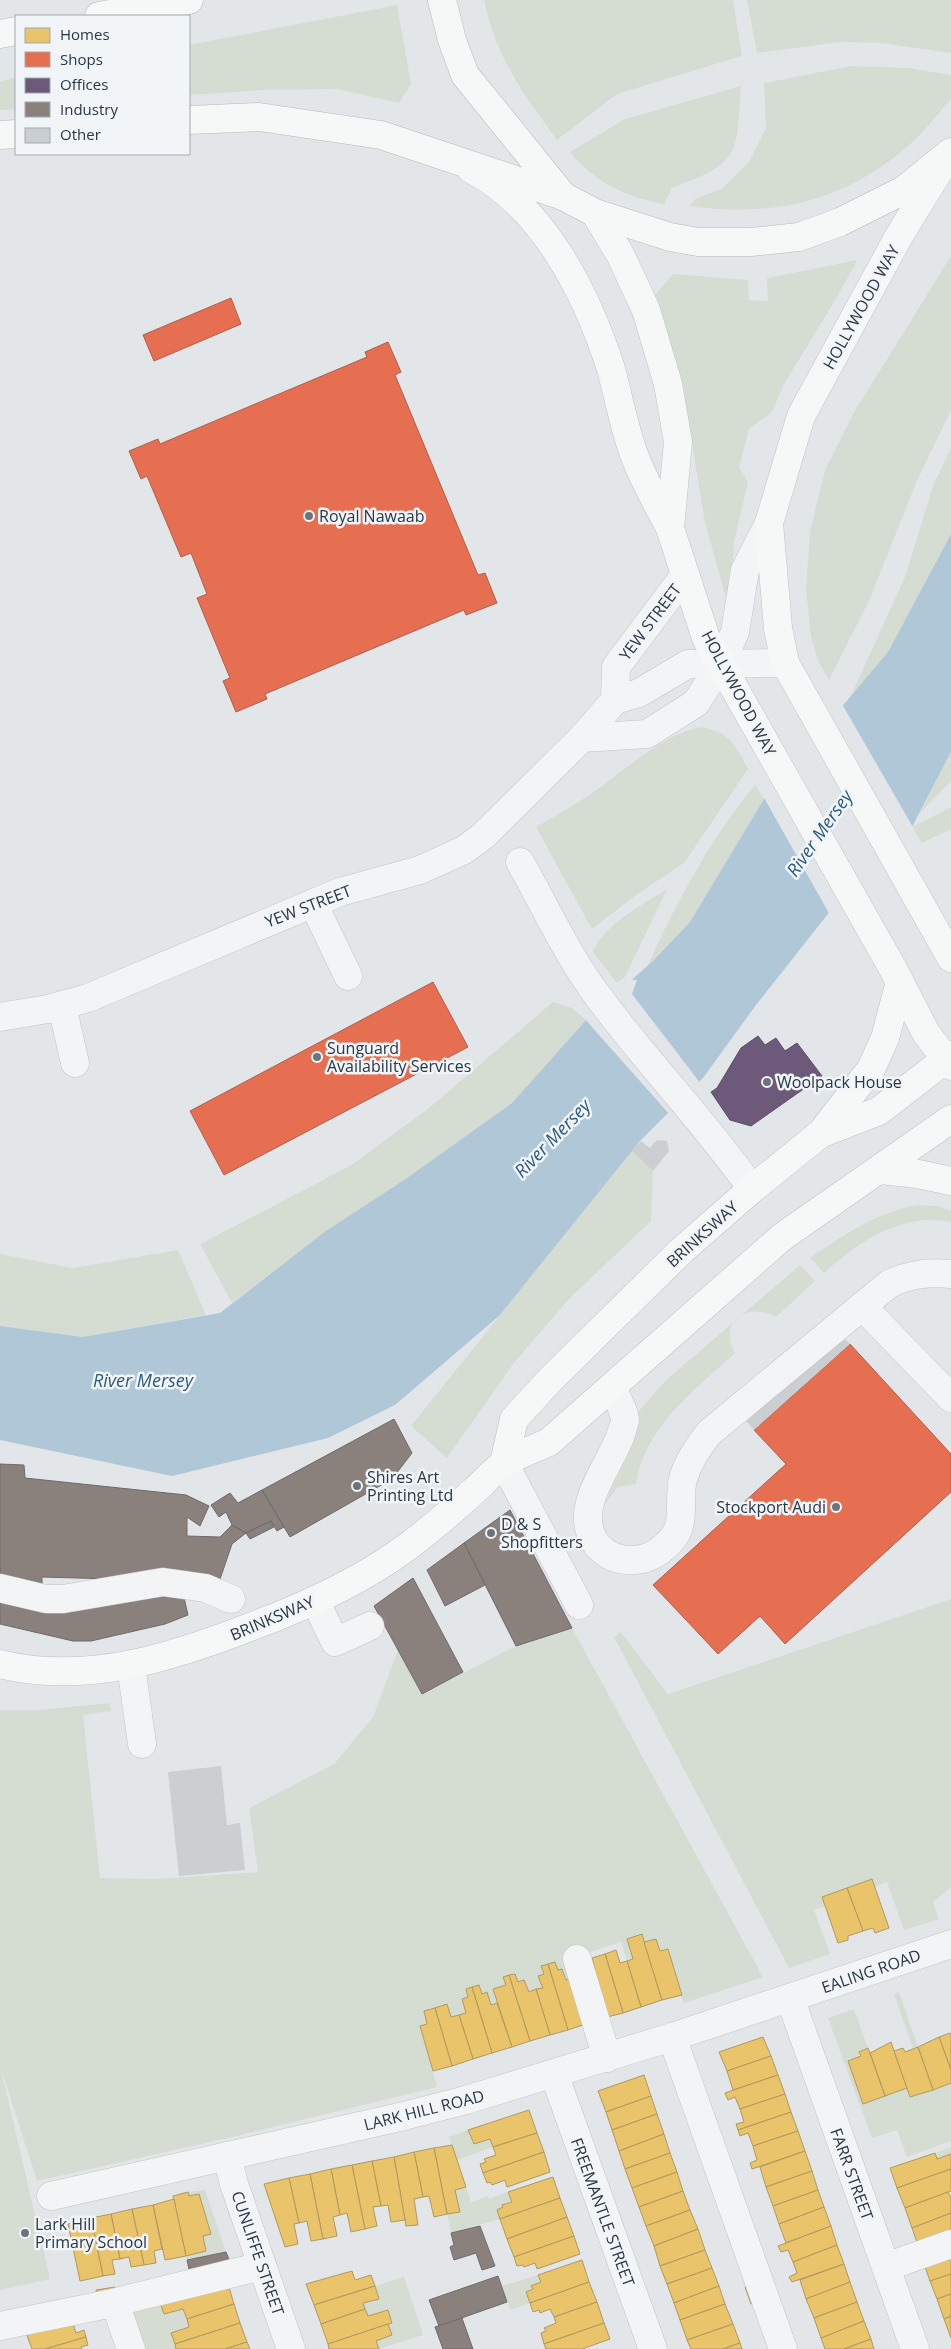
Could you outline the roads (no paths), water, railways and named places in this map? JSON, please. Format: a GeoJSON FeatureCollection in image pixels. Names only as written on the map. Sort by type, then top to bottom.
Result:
{"type":"FeatureCollection","features":[{"type":"Feature","properties":{"kind":"main road"},"geometry":{"type":"LineString","coordinates":[[105,15],[189,0]]}},
{"type":"Feature","properties":{"kind":"main road"},"geometry":{"type":"LineString","coordinates":[[442,0],[452,40],[465,75],[563,196]]}},
{"type":"Feature","properties":{"kind":"main road"},"geometry":{"type":"LineString","coordinates":[[0,34],[15,31]]}},
{"type":"Feature","properties":{"kind":"main road"},"geometry":{"type":"LineString","coordinates":[[190,120],[259,117],[381,135],[563,196],[595,213],[670,237],[698,242],[751,242],[798,237],[840,222],[904,190],[950,153]]}},
{"type":"Feature","properties":{"kind":"main road"},"geometry":{"type":"LineString","coordinates":[[0,135],[15,134]]}},
{"type":"Feature","properties":{"kind":"main road","name":"HOLLYWOOD WAY"},"geometry":{"type":"LineString","coordinates":[[945,947],[785,663],[778,628],[768,523],[801,416],[899,236],[950,153]]}},
{"type":"Feature","properties":{"kind":"main road"},"geometry":{"type":"LineString","coordinates":[[449,158],[477,172],[518,204],[554,248],[579,291],[601,340],[635,457],[670,528]]}},
{"type":"Feature","properties":{"kind":"main road","name":"HOLLYWOOD WAY"},"geometry":{"type":"LineString","coordinates":[[595,213],[621,256],[646,310],[668,384],[678,442],[670,528],[706,638],[896,974],[926,1034],[949,1060]]}},
{"type":"Feature","properties":{"kind":"main road"},"geometry":{"type":"LineString","coordinates":[[820,1134],[870,1069],[885,1038],[896,974]]}},
{"type":"Feature","properties":{"kind":"main road","name":"BRINKSWAY"},"geometry":{"type":"LineString","coordinates":[[504,1463],[514,1419],[551,1379],[681,1251],[752,1189],[820,1134],[879,1111],[949,1060]]}},
{"type":"Feature","properties":{"kind":"main road","name":"BRINKSWAY"},"geometry":{"type":"LineString","coordinates":[[0,1664],[24,1670],[62,1672],[97,1671],[132,1665],[206,1645],[316,1600],[380,1566],[408,1547],[504,1463],[549,1442],[782,1237],[830,1202],[881,1170],[951,1119]]}},
{"type":"Feature","properties":{"kind":"main road"},"geometry":{"type":"LineString","coordinates":[[881,1170],[918,1174],[951,1181]]}},
{"type":"Feature","properties":{"kind":"street"},"geometry":{"type":"LineString","coordinates":[[582,738],[647,734],[696,703],[721,664],[736,632],[745,570],[768,523]]}},
{"type":"Feature","properties":{"kind":"street","name":"YEW STREET"},"geometry":{"type":"LineString","coordinates":[[0,1017],[62,1006],[88,998],[340,892],[420,870],[464,850],[483,836],[582,738],[614,700],[616,667],[685,575]]}},
{"type":"Feature","properties":{"kind":"street"},"geometry":{"type":"LineString","coordinates":[[614,700],[639,693],[688,664],[785,663]]}},
{"type":"Feature","properties":{"kind":"street"},"geometry":{"type":"LineString","coordinates":[[520,862],[575,961],[599,999],[688,1105],[752,1189]]}},
{"type":"Feature","properties":{"kind":"street"},"geometry":{"type":"LineString","coordinates":[[313,903],[348,976]]}},
{"type":"Feature","properties":{"kind":"street"},"geometry":{"type":"LineString","coordinates":[[62,1006],[75,1064]]}},
{"type":"Feature","properties":{"kind":"street"},"geometry":{"type":"LineString","coordinates":[[612,1388],[625,1420],[617,1446],[594,1492],[588,1510],[588,1523],[596,1544],[613,1558],[627,1560],[646,1558],[659,1552],[675,1536],[681,1508],[682,1480],[692,1456],[709,1433],[889,1284],[905,1276],[925,1273],[951,1274]]}},
{"type":"Feature","properties":{"kind":"street"},"geometry":{"type":"LineString","coordinates":[[862,1306],[951,1398]]}},
{"type":"Feature","properties":{"kind":"street"},"geometry":{"type":"LineString","coordinates":[[504,1463],[579,1606]]}},
{"type":"Feature","properties":{"kind":"street"},"geometry":{"type":"LineString","coordinates":[[0,1588],[46,1599],[63,1599],[139,1584],[163,1582],[205,1588],[233,1593],[242,1630]]}},
{"type":"Feature","properties":{"kind":"street"},"geometry":{"type":"LineString","coordinates":[[316,1600],[335,1642],[370,1626]]}},
{"type":"Feature","properties":{"kind":"street"},"geometry":{"type":"LineString","coordinates":[[132,1665],[142,1744]]}},
{"type":"Feature","properties":{"kind":"street","name":"EALING ROAD"},"geometry":{"type":"LineString","coordinates":[[790,1998],[951,1944]]}},
{"type":"Feature","properties":{"kind":"street"},"geometry":{"type":"LineString","coordinates":[[577,1959],[607,2058]]}},
{"type":"Feature","properties":{"kind":"street","name":"LARK HILL ROAD"},"geometry":{"type":"LineString","coordinates":[[51,2196],[404,2116],[607,2058],[790,1998]]}},
{"type":"Feature","properties":{"kind":"street","name":"FARR STREET"},"geometry":{"type":"LineString","coordinates":[[790,1998],[915,2349]]}},
{"type":"Feature","properties":{"kind":"street"},"geometry":{"type":"LineString","coordinates":[[672,2037],[783,2349]]}},
{"type":"Feature","properties":{"kind":"street","name":"FREEMANTLE STREET"},"geometry":{"type":"LineString","coordinates":[[554,2074],[653,2349]]}},
{"type":"Feature","properties":{"kind":"street","name":"CUNLIFFE STREET"},"geometry":{"type":"LineString","coordinates":[[227,2156],[291,2349]]}},
{"type":"Feature","properties":{"kind":"street"},"geometry":{"type":"LineString","coordinates":[[886,2267],[951,2244]]}},
{"type":"Feature","properties":{"kind":"street"},"geometry":{"type":"LineString","coordinates":[[0,2326],[115,2303],[262,2266]]}},
{"type":"Feature","properties":{"kind":"street"},"geometry":{"type":"LineString","coordinates":[[115,2303],[131,2349]]}},
{"type":"Feature","properties":{"kind":"water","name":"River Mersey"},"geometry":{"type":"Polygon","coordinates":[[[951,534],[951,752],[912,827],[874,863],[831,910],[756,1005],[703,1078],[640,1141],[500,1315],[395,1405],[328,1438],[172,1476],[0,1440],[0,1326],[83,1337],[220,1313],[323,1233],[407,1178],[512,1103],[586,1020],[653,961],[690,922],[764,799],[888,652],[951,534]]]}},
{"type":"Feature","properties":{"kind":"place","name":"Royal Nawaab"},"geometry":{"type":"Point","coordinates":[309,516]}},
{"type":"Feature","properties":{"kind":"place","name":"Sunguard Availability Services"},"geometry":{"type":"Point","coordinates":[317,1057]}},
{"type":"Feature","properties":{"kind":"place","name":"Woolpack House"},"geometry":{"type":"Point","coordinates":[767,1082]}},
{"type":"Feature","properties":{"kind":"place","name":"Shires Art Printing Ltd"},"geometry":{"type":"Point","coordinates":[357,1486]}},
{"type":"Feature","properties":{"kind":"place","name":"Stockport Audi"},"geometry":{"type":"Point","coordinates":[836,1507]}},
{"type":"Feature","properties":{"kind":"place","name":"D & S Shopfitters"},"geometry":{"type":"Point","coordinates":[491,1533]}},
{"type":"Feature","properties":{"kind":"place","name":"Lark Hill Primary School"},"geometry":{"type":"Point","coordinates":[25,2233]}}]}
